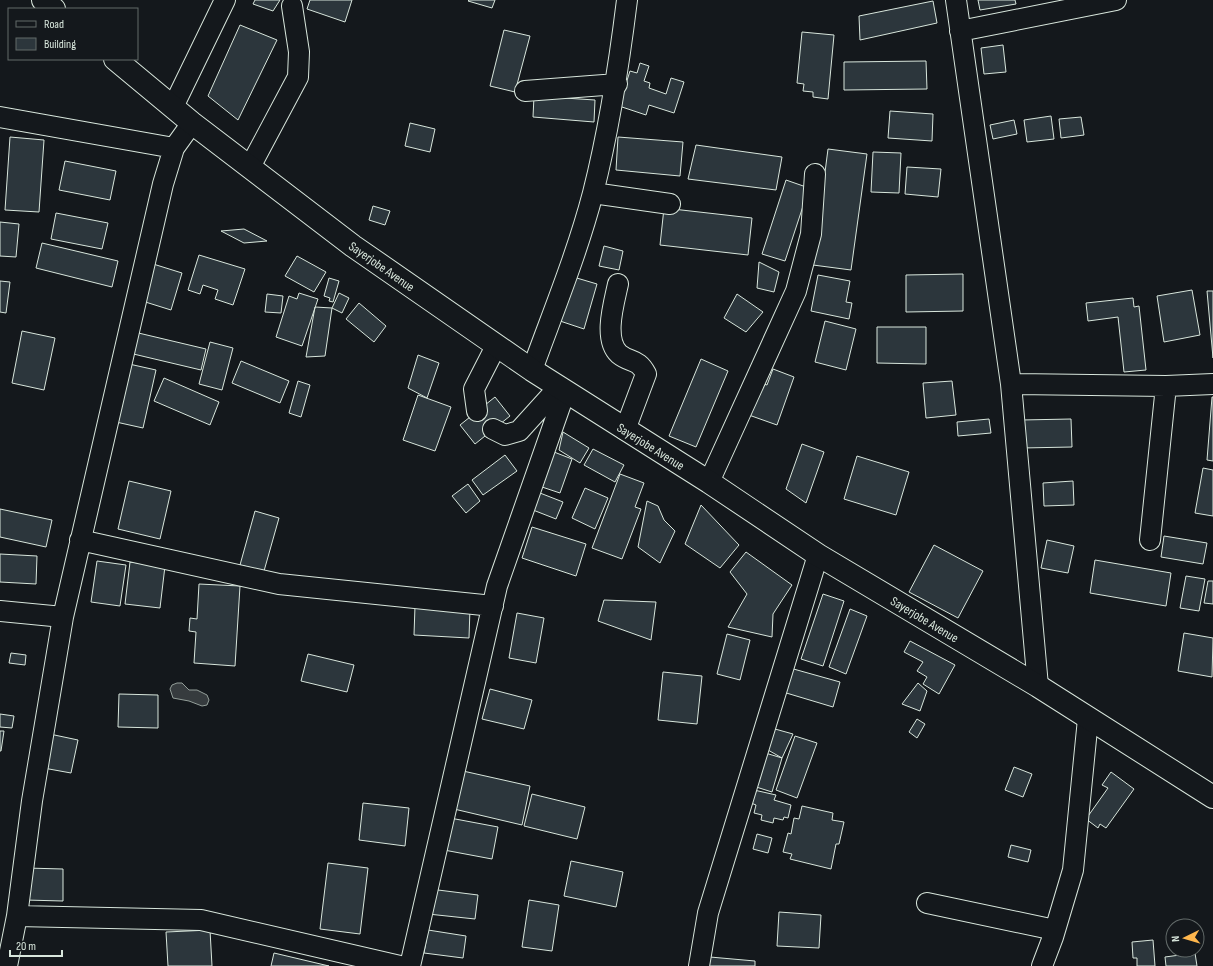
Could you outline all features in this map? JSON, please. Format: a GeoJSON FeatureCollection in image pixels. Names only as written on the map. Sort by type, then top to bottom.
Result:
{"type":"FeatureCollection","features":[{"type":"Feature","properties":{"kind":"main road"},"geometry":{"type":"LineString","coordinates":[[43,0],[53,8]]}},
{"type":"Feature","properties":{"kind":"main road","name":"Sayerjobe Avenue"},"geometry":{"type":"LineString","coordinates":[[115,60],[192,123],[353,246],[561,390],[709,482],[818,555],[1038,686],[1088,719],[1213,796]]}},
{"type":"Feature","properties":{"kind":"street"},"geometry":{"type":"LineString","coordinates":[[173,107],[226,0]]}},
{"type":"Feature","properties":{"kind":"street"},"geometry":{"type":"LineString","coordinates":[[532,370],[573,256],[593,194],[617,84],[627,0]]}},
{"type":"Feature","properties":{"kind":"street"},"geometry":{"type":"LineString","coordinates":[[956,0],[1012,384],[1038,686]]}},
{"type":"Feature","properties":{"kind":"street"},"geometry":{"type":"LineString","coordinates":[[960,31],[1116,0]]}},
{"type":"Feature","properties":{"kind":"street"},"geometry":{"type":"LineString","coordinates":[[250,167],[298,77],[299,52],[292,6]]}},
{"type":"Feature","properties":{"kind":"street"},"geometry":{"type":"LineString","coordinates":[[525,91],[617,84]]}},
{"type":"Feature","properties":{"kind":"street"},"geometry":{"type":"LineString","coordinates":[[0,117],[174,148]]}},
{"type":"Feature","properties":{"kind":"street"},"geometry":{"type":"LineString","coordinates":[[7,966],[17,916],[32,801],[63,617],[163,184],[174,148],[192,123]]}},
{"type":"Feature","properties":{"kind":"street"},"geometry":{"type":"LineString","coordinates":[[709,482],[796,291],[811,234],[815,174]]}},
{"type":"Feature","properties":{"kind":"street"},"geometry":{"type":"LineString","coordinates":[[593,194],[670,204]]}},
{"type":"Feature","properties":{"kind":"street"},"geometry":{"type":"LineString","coordinates":[[618,284],[611,322],[612,344],[620,354],[642,365],[646,374],[625,430]]}},
{"type":"Feature","properties":{"kind":"street"},"geometry":{"type":"LineString","coordinates":[[477,411],[474,390],[496,346]]}},
{"type":"Feature","properties":{"kind":"street"},"geometry":{"type":"LineString","coordinates":[[1012,384],[1166,386],[1213,384]]}},
{"type":"Feature","properties":{"kind":"street"},"geometry":{"type":"LineString","coordinates":[[1150,540],[1166,386]]}},
{"type":"Feature","properties":{"kind":"street"},"geometry":{"type":"LineString","coordinates":[[493,429],[505,436],[519,431],[561,390]]}},
{"type":"Feature","properties":{"kind":"street"},"geometry":{"type":"LineString","coordinates":[[410,966],[497,586],[561,390]]}},
{"type":"Feature","properties":{"kind":"street"},"geometry":{"type":"LineString","coordinates":[[80,540],[279,584],[493,606]]}},
{"type":"Feature","properties":{"kind":"street"},"geometry":{"type":"LineString","coordinates":[[699,966],[708,913],[818,555]]}},
{"type":"Feature","properties":{"kind":"street"},"geometry":{"type":"LineString","coordinates":[[0,611],[63,617]]}},
{"type":"Feature","properties":{"kind":"street"},"geometry":{"type":"LineString","coordinates":[[1042,966],[1055,930],[1073,870],[1088,719]]}},
{"type":"Feature","properties":{"kind":"street"},"geometry":{"type":"LineString","coordinates":[[927,903],[1055,930]]}},
{"type":"Feature","properties":{"kind":"street"},"geometry":{"type":"LineString","coordinates":[[17,916],[200,920],[400,966]]}},
{"type":"Feature","properties":{"kind":"shaded area"},"geometry":{"type":"Polygon","coordinates":[[[182,683],[189,690],[197,690],[207,695],[209,700],[207,705],[202,706],[189,701],[173,698],[170,689],[172,685],[182,683]]]}},
{"type":"Feature","properties":{"kind":"building"},"geometry":{"type":"Polygon","coordinates":[[[255,0],[280,0],[273,11],[253,4],[255,0]]]}},
{"type":"Feature","properties":{"kind":"building"},"geometry":{"type":"Polygon","coordinates":[[[310,0],[352,0],[345,22],[307,9],[310,0]]]}},
{"type":"Feature","properties":{"kind":"building"},"geometry":{"type":"Polygon","coordinates":[[[495,0],[492,8],[468,1],[495,0]]]}},
{"type":"Feature","properties":{"kind":"building"},"geometry":{"type":"Polygon","coordinates":[[[978,0],[1015,0],[1016,4],[980,10],[978,0]]]}},
{"type":"Feature","properties":{"kind":"building"},"geometry":{"type":"Polygon","coordinates":[[[933,1],[937,23],[860,40],[859,16],[933,1]]]}},
{"type":"Feature","properties":{"kind":"building"},"geometry":{"type":"Polygon","coordinates":[[[240,25],[277,40],[238,120],[208,96],[240,25]]]}},
{"type":"Feature","properties":{"kind":"building"},"geometry":{"type":"Polygon","coordinates":[[[504,30],[530,36],[515,92],[490,86],[504,30]]]}},
{"type":"Feature","properties":{"kind":"building"},"geometry":{"type":"Polygon","coordinates":[[[802,32],[834,35],[828,99],[813,97],[813,92],[803,91],[804,84],[797,83],[802,32]]]}},
{"type":"Feature","properties":{"kind":"building"},"geometry":{"type":"Polygon","coordinates":[[[1003,45],[1006,72],[984,74],[981,48],[1003,45]]]}},
{"type":"Feature","properties":{"kind":"building"},"geometry":{"type":"Polygon","coordinates":[[[926,61],[927,89],[844,90],[844,62],[926,61]]]}},
{"type":"Feature","properties":{"kind":"building"},"geometry":{"type":"Polygon","coordinates":[[[640,63],[649,66],[644,81],[650,83],[649,88],[666,94],[671,78],[684,82],[674,113],[649,105],[646,115],[619,106],[630,71],[637,73],[640,63]]]}},
{"type":"Feature","properties":{"kind":"building"},"geometry":{"type":"Polygon","coordinates":[[[534,96],[595,100],[594,122],[533,117],[534,96]]]}},
{"type":"Feature","properties":{"kind":"building"},"geometry":{"type":"Polygon","coordinates":[[[890,111],[933,114],[932,141],[888,138],[890,111]]]}},
{"type":"Feature","properties":{"kind":"building"},"geometry":{"type":"Polygon","coordinates":[[[1051,116],[1054,139],[1027,142],[1024,120],[1051,116]]]}},
{"type":"Feature","properties":{"kind":"building"},"geometry":{"type":"Polygon","coordinates":[[[1081,117],[1084,135],[1061,138],[1059,119],[1081,117]]]}},
{"type":"Feature","properties":{"kind":"building"},"geometry":{"type":"Polygon","coordinates":[[[1014,120],[1017,134],[993,139],[990,125],[1014,120]]]}},
{"type":"Feature","properties":{"kind":"building"},"geometry":{"type":"Polygon","coordinates":[[[410,123],[435,129],[430,152],[405,146],[410,123]]]}},
{"type":"Feature","properties":{"kind":"building"},"geometry":{"type":"Polygon","coordinates":[[[10,137],[44,140],[39,212],[5,210],[10,137]]]}},
{"type":"Feature","properties":{"kind":"building"},"geometry":{"type":"Polygon","coordinates":[[[618,137],[683,142],[680,176],[616,170],[618,137]]]}},
{"type":"Feature","properties":{"kind":"building"},"geometry":{"type":"Polygon","coordinates":[[[696,145],[782,157],[776,190],[688,179],[696,145]]]}},
{"type":"Feature","properties":{"kind":"building"},"geometry":{"type":"Polygon","coordinates":[[[828,149],[867,154],[851,270],[813,265],[828,149]]]}},
{"type":"Feature","properties":{"kind":"building"},"geometry":{"type":"Polygon","coordinates":[[[873,152],[901,153],[899,193],[871,192],[873,152]]]}},
{"type":"Feature","properties":{"kind":"building"},"geometry":{"type":"Polygon","coordinates":[[[65,161],[116,171],[110,200],[59,190],[65,161]]]}},
{"type":"Feature","properties":{"kind":"building"},"geometry":{"type":"Polygon","coordinates":[[[907,167],[941,169],[938,197],[905,194],[907,167]]]}},
{"type":"Feature","properties":{"kind":"building"},"geometry":{"type":"Polygon","coordinates":[[[786,180],[809,188],[785,261],[762,254],[786,180]]]}},
{"type":"Feature","properties":{"kind":"building"},"geometry":{"type":"Polygon","coordinates":[[[373,206],[390,211],[385,225],[369,220],[373,206]]]}},
{"type":"Feature","properties":{"kind":"building"},"geometry":{"type":"Polygon","coordinates":[[[664,208],[752,218],[748,255],[660,245],[664,208]]]}},
{"type":"Feature","properties":{"kind":"building"},"geometry":{"type":"Polygon","coordinates":[[[56,213],[108,223],[102,249],[51,239],[56,213]]]}},
{"type":"Feature","properties":{"kind":"building"},"geometry":{"type":"Polygon","coordinates":[[[0,222],[19,224],[16,257],[0,256],[0,222]]]}},
{"type":"Feature","properties":{"kind":"building"},"geometry":{"type":"Polygon","coordinates":[[[244,229],[267,241],[244,243],[221,231],[244,229]]]}},
{"type":"Feature","properties":{"kind":"building"},"geometry":{"type":"Polygon","coordinates":[[[42,243],[118,261],[112,287],[36,268],[42,243]]]}},
{"type":"Feature","properties":{"kind":"building"},"geometry":{"type":"Polygon","coordinates":[[[604,246],[623,251],[619,270],[599,266],[604,246]]]}},
{"type":"Feature","properties":{"kind":"building"},"geometry":{"type":"Polygon","coordinates":[[[199,255],[245,269],[233,305],[215,299],[218,290],[203,285],[200,294],[188,290],[199,255]]]}},
{"type":"Feature","properties":{"kind":"building"},"geometry":{"type":"Polygon","coordinates":[[[297,256],[326,272],[314,292],[285,276],[297,256]]]}},
{"type":"Feature","properties":{"kind":"building"},"geometry":{"type":"Polygon","coordinates":[[[759,262],[779,272],[774,292],[757,288],[759,262]]]}},
{"type":"Feature","properties":{"kind":"building"},"geometry":{"type":"Polygon","coordinates":[[[150,263],[182,273],[171,310],[139,300],[150,263]]]}},
{"type":"Feature","properties":{"kind":"building"},"geometry":{"type":"Polygon","coordinates":[[[963,274],[963,311],[906,312],[906,275],[963,274]]]}},
{"type":"Feature","properties":{"kind":"building"},"geometry":{"type":"Polygon","coordinates":[[[818,275],[850,281],[846,302],[852,303],[849,319],[811,311],[818,275]]]}},
{"type":"Feature","properties":{"kind":"building"},"geometry":{"type":"Polygon","coordinates":[[[570,276],[597,284],[584,329],[557,320],[570,276]]]}},
{"type":"Feature","properties":{"kind":"building"},"geometry":{"type":"Polygon","coordinates":[[[329,278],[339,281],[333,302],[329,301],[330,298],[324,296],[329,278]]]}},
{"type":"Feature","properties":{"kind":"building"},"geometry":{"type":"Polygon","coordinates":[[[0,281],[10,282],[6,313],[0,312],[0,281]]]}},
{"type":"Feature","properties":{"kind":"building"},"geometry":{"type":"Polygon","coordinates":[[[1192,290],[1200,335],[1164,342],[1157,296],[1192,290]]]}},
{"type":"Feature","properties":{"kind":"building"},"geometry":{"type":"Polygon","coordinates":[[[1207,291],[1213,291],[1213,358],[1207,291]]]}},
{"type":"Feature","properties":{"kind":"building"},"geometry":{"type":"Polygon","coordinates":[[[299,293],[318,299],[302,346],[276,337],[289,296],[297,299],[299,293]]]}},
{"type":"Feature","properties":{"kind":"building"},"geometry":{"type":"Polygon","coordinates":[[[339,293],[349,298],[342,313],[332,308],[339,293]]]}},
{"type":"Feature","properties":{"kind":"building"},"geometry":{"type":"Polygon","coordinates":[[[267,294],[283,296],[281,313],[265,312],[267,294]]]}},
{"type":"Feature","properties":{"kind":"building"},"geometry":{"type":"Polygon","coordinates":[[[737,294],[763,312],[746,332],[724,318],[737,294]]]}},
{"type":"Feature","properties":{"kind":"building"},"geometry":{"type":"Polygon","coordinates":[[[1133,298],[1134,307],[1139,306],[1146,370],[1124,372],[1118,317],[1088,321],[1086,303],[1133,298]]]}},
{"type":"Feature","properties":{"kind":"building"},"geometry":{"type":"Polygon","coordinates":[[[359,303],[386,326],[374,342],[346,319],[359,303]]]}},
{"type":"Feature","properties":{"kind":"building"},"geometry":{"type":"Polygon","coordinates":[[[315,307],[332,308],[325,356],[306,357],[315,307]]]}},
{"type":"Feature","properties":{"kind":"building"},"geometry":{"type":"Polygon","coordinates":[[[825,321],[856,329],[846,370],[815,362],[825,321]]]}},
{"type":"Feature","properties":{"kind":"building"},"geometry":{"type":"Polygon","coordinates":[[[877,327],[926,327],[926,364],[877,363],[877,327]]]}},
{"type":"Feature","properties":{"kind":"building"},"geometry":{"type":"Polygon","coordinates":[[[22,331],[55,338],[44,390],[12,383],[22,331]]]}},
{"type":"Feature","properties":{"kind":"building"},"geometry":{"type":"Polygon","coordinates":[[[130,331],[206,349],[201,370],[125,352],[130,331]]]}},
{"type":"Feature","properties":{"kind":"building"},"geometry":{"type":"Polygon","coordinates":[[[210,342],[233,348],[222,390],[199,384],[210,342]]]}},
{"type":"Feature","properties":{"kind":"building"},"geometry":{"type":"Polygon","coordinates":[[[418,355],[439,363],[427,398],[408,388],[418,355]]]}},
{"type":"Feature","properties":{"kind":"building"},"geometry":{"type":"Polygon","coordinates":[[[701,359],[728,371],[696,447],[669,436],[701,359]]]}},
{"type":"Feature","properties":{"kind":"building"},"geometry":{"type":"Polygon","coordinates":[[[241,361],[289,381],[280,403],[232,383],[241,361]]]}},
{"type":"Feature","properties":{"kind":"building"},"geometry":{"type":"Polygon","coordinates":[[[129,364],[156,370],[143,428],[116,422],[129,364]]]}},
{"type":"Feature","properties":{"kind":"building"},"geometry":{"type":"Polygon","coordinates":[[[773,369],[794,377],[777,425],[746,414],[757,382],[767,385],[773,369]]]}},
{"type":"Feature","properties":{"kind":"building"},"geometry":{"type":"Polygon","coordinates":[[[164,378],[219,402],[210,425],[154,401],[164,378]]]}},
{"type":"Feature","properties":{"kind":"building"},"geometry":{"type":"Polygon","coordinates":[[[298,381],[310,385],[301,417],[289,413],[298,381]]]}},
{"type":"Feature","properties":{"kind":"building"},"geometry":{"type":"Polygon","coordinates":[[[952,381],[956,415],[926,418],[923,383],[952,381]]]}},
{"type":"Feature","properties":{"kind":"building"},"geometry":{"type":"Polygon","coordinates":[[[418,395],[451,407],[435,451],[403,440],[418,395]]]}},
{"type":"Feature","properties":{"kind":"building"},"geometry":{"type":"Polygon","coordinates":[[[495,397],[510,416],[475,444],[460,425],[495,397]]]}},
{"type":"Feature","properties":{"kind":"building"},"geometry":{"type":"Polygon","coordinates":[[[1213,397],[1213,461],[1207,460],[1213,397]]]}},
{"type":"Feature","properties":{"kind":"building"},"geometry":{"type":"Polygon","coordinates":[[[989,419],[991,433],[958,436],[957,422],[989,419]]]}},
{"type":"Feature","properties":{"kind":"building"},"geometry":{"type":"Polygon","coordinates":[[[1071,419],[1072,447],[1022,448],[1021,420],[1071,419]]]}},
{"type":"Feature","properties":{"kind":"building"},"geometry":{"type":"Polygon","coordinates":[[[563,432],[589,448],[580,463],[559,450],[563,432]]]}},
{"type":"Feature","properties":{"kind":"building"},"geometry":{"type":"Polygon","coordinates":[[[802,444],[824,452],[806,503],[786,489],[802,444]]]}},
{"type":"Feature","properties":{"kind":"building"},"geometry":{"type":"Polygon","coordinates":[[[593,449],[624,465],[615,482],[584,465],[593,449]]]}},
{"type":"Feature","properties":{"kind":"building"},"geometry":{"type":"Polygon","coordinates":[[[554,452],[572,459],[560,493],[542,487],[554,452]]]}},
{"type":"Feature","properties":{"kind":"building"},"geometry":{"type":"Polygon","coordinates":[[[505,455],[517,471],[483,495],[472,480],[505,455]]]}},
{"type":"Feature","properties":{"kind":"building"},"geometry":{"type":"Polygon","coordinates":[[[857,456],[909,472],[896,515],[844,499],[857,456]]]}},
{"type":"Feature","properties":{"kind":"building"},"geometry":{"type":"Polygon","coordinates":[[[1203,468],[1213,470],[1213,516],[1195,513],[1203,468]]]}},
{"type":"Feature","properties":{"kind":"building"},"geometry":{"type":"Polygon","coordinates":[[[620,474],[644,483],[635,507],[641,509],[622,559],[592,548],[620,474]]]}},
{"type":"Feature","properties":{"kind":"building"},"geometry":{"type":"Polygon","coordinates":[[[129,481],[171,491],[160,539],[118,529],[129,481]]]}},
{"type":"Feature","properties":{"kind":"building"},"geometry":{"type":"Polygon","coordinates":[[[1073,481],[1074,505],[1044,506],[1043,483],[1073,481]]]}},
{"type":"Feature","properties":{"kind":"building"},"geometry":{"type":"Polygon","coordinates":[[[468,484],[480,501],[466,513],[452,496],[468,484]]]}},
{"type":"Feature","properties":{"kind":"building"},"geometry":{"type":"Polygon","coordinates":[[[585,488],[608,498],[595,529],[572,518],[585,488]]]}},
{"type":"Feature","properties":{"kind":"building"},"geometry":{"type":"Polygon","coordinates":[[[540,493],[563,502],[556,519],[533,510],[540,493]]]}},
{"type":"Feature","properties":{"kind":"building"},"geometry":{"type":"Polygon","coordinates":[[[647,501],[658,506],[664,520],[675,531],[660,563],[638,547],[647,501]]]}},
{"type":"Feature","properties":{"kind":"building"},"geometry":{"type":"Polygon","coordinates":[[[701,505],[739,545],[720,568],[685,544],[701,505]]]}},
{"type":"Feature","properties":{"kind":"building"},"geometry":{"type":"Polygon","coordinates":[[[0,509],[52,520],[46,547],[0,537],[0,509]]]}},
{"type":"Feature","properties":{"kind":"building"},"geometry":{"type":"Polygon","coordinates":[[[255,511],[279,518],[264,571],[240,565],[255,511]]]}},
{"type":"Feature","properties":{"kind":"building"},"geometry":{"type":"Polygon","coordinates":[[[532,527],[586,544],[576,576],[522,558],[532,527]]]}},
{"type":"Feature","properties":{"kind":"building"},"geometry":{"type":"Polygon","coordinates":[[[1164,536],[1207,543],[1203,564],[1161,557],[1164,536]]]}},
{"type":"Feature","properties":{"kind":"building"},"geometry":{"type":"Polygon","coordinates":[[[1047,540],[1074,546],[1068,573],[1041,568],[1047,540]]]}},
{"type":"Feature","properties":{"kind":"building"},"geometry":{"type":"Polygon","coordinates":[[[934,545],[983,571],[958,618],[909,592],[934,545]]]}},
{"type":"Feature","properties":{"kind":"building"},"geometry":{"type":"Polygon","coordinates":[[[746,552],[792,585],[773,614],[772,637],[728,627],[747,594],[730,572],[746,552]]]}},
{"type":"Feature","properties":{"kind":"building"},"geometry":{"type":"Polygon","coordinates":[[[0,554],[37,556],[36,584],[0,582],[0,554]]]}},
{"type":"Feature","properties":{"kind":"building"},"geometry":{"type":"Polygon","coordinates":[[[1095,560],[1171,573],[1166,606],[1090,593],[1095,560]]]}},
{"type":"Feature","properties":{"kind":"building"},"geometry":{"type":"Polygon","coordinates":[[[97,561],[126,565],[120,606],[91,602],[97,561]]]}},
{"type":"Feature","properties":{"kind":"building"},"geometry":{"type":"Polygon","coordinates":[[[130,562],[165,566],[160,608],[125,604],[130,562]]]}},
{"type":"Feature","properties":{"kind":"building"},"geometry":{"type":"Polygon","coordinates":[[[1186,576],[1205,579],[1199,611],[1180,608],[1186,576]]]}},
{"type":"Feature","properties":{"kind":"building"},"geometry":{"type":"Polygon","coordinates":[[[1208,581],[1213,581],[1213,604],[1204,603],[1208,581]]]}},
{"type":"Feature","properties":{"kind":"building"},"geometry":{"type":"Polygon","coordinates":[[[199,584],[240,586],[235,666],[194,663],[196,632],[189,631],[190,618],[197,619],[199,584]]]}},
{"type":"Feature","properties":{"kind":"building"},"geometry":{"type":"Polygon","coordinates":[[[823,594],[844,601],[823,666],[801,659],[823,594]]]}},
{"type":"Feature","properties":{"kind":"building"},"geometry":{"type":"Polygon","coordinates":[[[604,600],[656,602],[651,640],[598,621],[604,600]]]}},
{"type":"Feature","properties":{"kind":"building"},"geometry":{"type":"Polygon","coordinates":[[[415,606],[470,608],[469,638],[414,635],[415,606]]]}},
{"type":"Feature","properties":{"kind":"building"},"geometry":{"type":"Polygon","coordinates":[[[850,609],[867,616],[846,674],[829,667],[850,609]]]}},
{"type":"Feature","properties":{"kind":"building"},"geometry":{"type":"Polygon","coordinates":[[[517,613],[544,618],[536,663],[509,658],[517,613]]]}},
{"type":"Feature","properties":{"kind":"building"},"geometry":{"type":"Polygon","coordinates":[[[1184,633],[1213,638],[1212,677],[1178,671],[1184,633]]]}},
{"type":"Feature","properties":{"kind":"building"},"geometry":{"type":"Polygon","coordinates":[[[727,634],[750,640],[740,680],[717,674],[727,634]]]}},
{"type":"Feature","properties":{"kind":"building"},"geometry":{"type":"Polygon","coordinates":[[[910,641],[955,665],[939,694],[923,684],[927,677],[917,671],[923,662],[904,652],[910,641]]]}},
{"type":"Feature","properties":{"kind":"building"},"geometry":{"type":"Polygon","coordinates":[[[11,653],[26,655],[25,665],[9,663],[11,653]]]}},
{"type":"Feature","properties":{"kind":"building"},"geometry":{"type":"Polygon","coordinates":[[[308,654],[354,665],[347,692],[301,681],[308,654]]]}},
{"type":"Feature","properties":{"kind":"building"},"geometry":{"type":"Polygon","coordinates":[[[790,668],[840,682],[833,707],[783,692],[790,668]]]}},
{"type":"Feature","properties":{"kind":"building"},"geometry":{"type":"Polygon","coordinates":[[[663,672],[702,676],[697,724],[658,720],[663,672]]]}},
{"type":"Feature","properties":{"kind":"building"},"geometry":{"type":"Polygon","coordinates":[[[918,683],[927,691],[920,711],[902,704],[918,683]]]}},
{"type":"Feature","properties":{"kind":"building"},"geometry":{"type":"Polygon","coordinates":[[[490,689],[532,700],[524,729],[482,719],[490,689]]]}},
{"type":"Feature","properties":{"kind":"building"},"geometry":{"type":"Polygon","coordinates":[[[119,694],[158,695],[158,728],[118,727],[119,694]]]}},
{"type":"Feature","properties":{"kind":"building"},"geometry":{"type":"Polygon","coordinates":[[[0,714],[14,716],[12,728],[0,727],[0,714]]]}},
{"type":"Feature","properties":{"kind":"building"},"geometry":{"type":"Polygon","coordinates":[[[917,719],[925,724],[917,738],[909,732],[917,719]]]}},
{"type":"Feature","properties":{"kind":"building"},"geometry":{"type":"Polygon","coordinates":[[[775,729],[793,734],[782,758],[768,750],[775,729]]]}},
{"type":"Feature","properties":{"kind":"building"},"geometry":{"type":"Polygon","coordinates":[[[0,731],[4,731],[1,751],[0,751],[0,731]]]}},
{"type":"Feature","properties":{"kind":"building"},"geometry":{"type":"Polygon","coordinates":[[[45,733],[78,740],[71,773],[38,767],[45,733]]]}},
{"type":"Feature","properties":{"kind":"building"},"geometry":{"type":"Polygon","coordinates":[[[795,736],[817,743],[797,798],[776,790],[795,736]]]}},
{"type":"Feature","properties":{"kind":"building"},"geometry":{"type":"Polygon","coordinates":[[[762,752],[782,758],[772,792],[753,786],[762,752]]]}},
{"type":"Feature","properties":{"kind":"building"},"geometry":{"type":"Polygon","coordinates":[[[1014,767],[1032,774],[1023,797],[1005,790],[1014,767]]]}},
{"type":"Feature","properties":{"kind":"building"},"geometry":{"type":"Polygon","coordinates":[[[463,771],[530,786],[522,825],[454,809],[463,771]]]}},
{"type":"Feature","properties":{"kind":"building"},"geometry":{"type":"Polygon","coordinates":[[[1111,772],[1134,789],[1106,828],[1100,824],[1098,828],[1086,819],[1108,788],[1102,785],[1111,772]]]}},
{"type":"Feature","properties":{"kind":"building"},"geometry":{"type":"Polygon","coordinates":[[[754,790],[776,795],[774,800],[791,805],[788,818],[784,817],[783,820],[774,818],[773,823],[761,820],[762,815],[754,813],[756,805],[751,803],[754,790]]]}},
{"type":"Feature","properties":{"kind":"building"},"geometry":{"type":"Polygon","coordinates":[[[532,794],[585,807],[577,839],[524,826],[532,794]]]}},
{"type":"Feature","properties":{"kind":"building"},"geometry":{"type":"Polygon","coordinates":[[[363,803],[409,808],[405,846],[359,840],[363,803]]]}},
{"type":"Feature","properties":{"kind":"building"},"geometry":{"type":"Polygon","coordinates":[[[802,806],[833,813],[832,820],[844,822],[839,844],[836,844],[831,869],[790,859],[792,854],[783,852],[788,833],[791,834],[794,818],[799,819],[802,806]]]}},
{"type":"Feature","properties":{"kind":"building"},"geometry":{"type":"Polygon","coordinates":[[[450,818],[498,827],[492,859],[444,850],[450,818]]]}},
{"type":"Feature","properties":{"kind":"building"},"geometry":{"type":"Polygon","coordinates":[[[757,834],[772,838],[768,853],[753,849],[757,834]]]}},
{"type":"Feature","properties":{"kind":"building"},"geometry":{"type":"Polygon","coordinates":[[[1011,845],[1031,850],[1028,862],[1008,857],[1011,845]]]}},
{"type":"Feature","properties":{"kind":"building"},"geometry":{"type":"Polygon","coordinates":[[[571,861],[623,872],[616,907],[564,896],[571,861]]]}},
{"type":"Feature","properties":{"kind":"building"},"geometry":{"type":"Polygon","coordinates":[[[328,863],[368,868],[360,934],[320,929],[328,863]]]}},
{"type":"Feature","properties":{"kind":"building"},"geometry":{"type":"Polygon","coordinates":[[[26,868],[63,869],[63,901],[25,900],[26,868]]]}},
{"type":"Feature","properties":{"kind":"building"},"geometry":{"type":"Polygon","coordinates":[[[430,889],[478,895],[475,919],[428,914],[430,889]]]}},
{"type":"Feature","properties":{"kind":"building"},"geometry":{"type":"Polygon","coordinates":[[[529,900],[559,905],[552,951],[522,947],[529,900]]]}},
{"type":"Feature","properties":{"kind":"building"},"geometry":{"type":"Polygon","coordinates":[[[779,912],[821,915],[819,948],[777,946],[779,912]]]}},
{"type":"Feature","properties":{"kind":"building"},"geometry":{"type":"Polygon","coordinates":[[[210,930],[212,966],[168,966],[166,932],[210,930]]]}},
{"type":"Feature","properties":{"kind":"building"},"geometry":{"type":"Polygon","coordinates":[[[428,930],[466,936],[463,958],[424,953],[428,930]]]}},
{"type":"Feature","properties":{"kind":"building"},"geometry":{"type":"Polygon","coordinates":[[[1153,940],[1155,966],[1137,966],[1137,958],[1133,958],[1132,942],[1153,940]]]}},
{"type":"Feature","properties":{"kind":"building"},"geometry":{"type":"Polygon","coordinates":[[[274,953],[329,966],[271,966],[274,953]]]}},
{"type":"Feature","properties":{"kind":"building"},"geometry":{"type":"Polygon","coordinates":[[[710,957],[755,961],[755,966],[709,966],[710,957]]]}},
{"type":"Feature","properties":{"kind":"building"},"geometry":{"type":"Polygon","coordinates":[[[1165,958],[1196,958],[1197,966],[1166,966],[1165,958]]]}}]}
